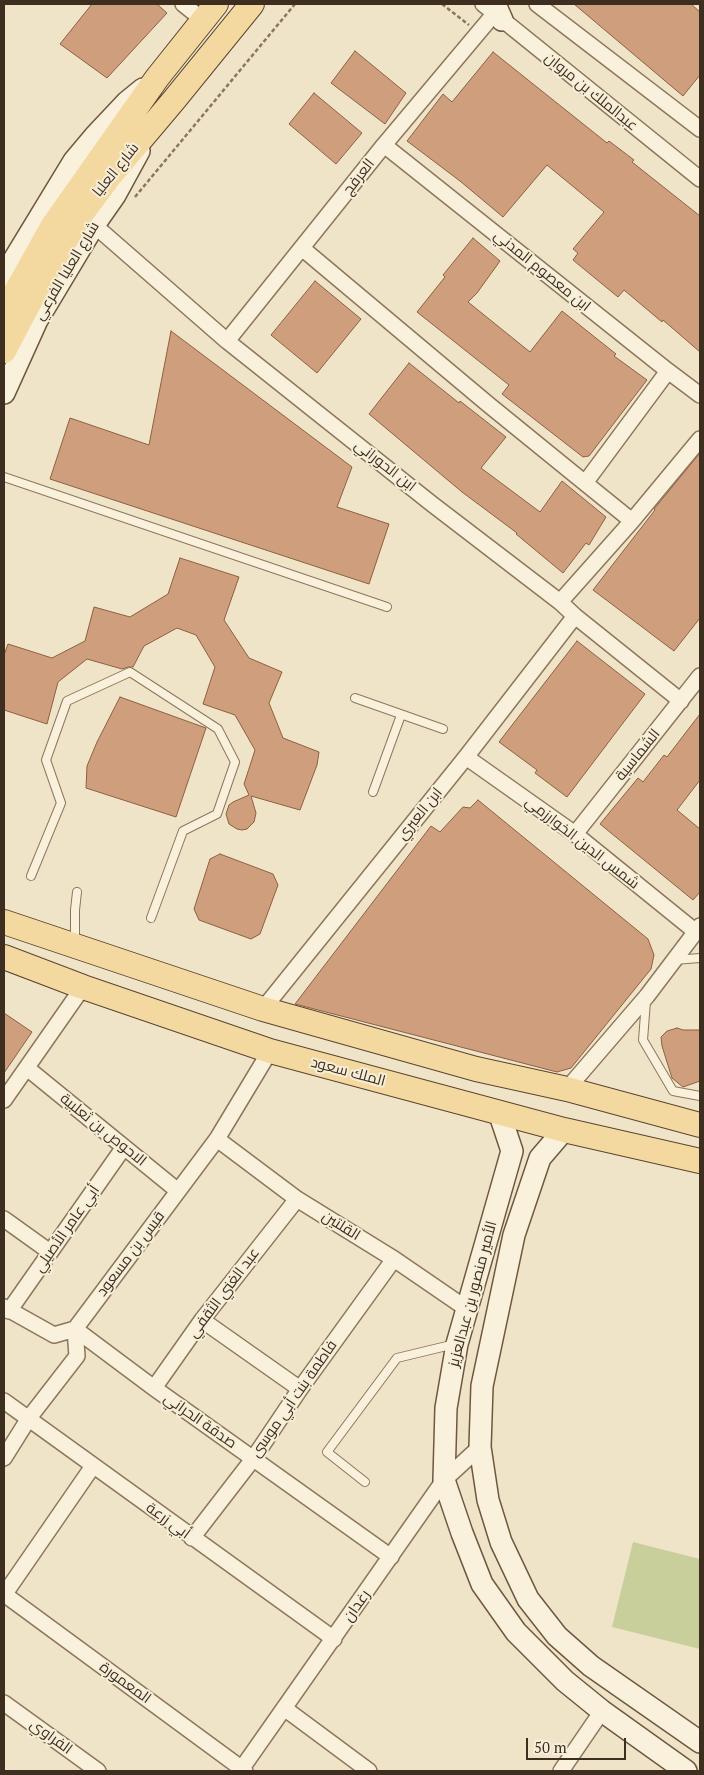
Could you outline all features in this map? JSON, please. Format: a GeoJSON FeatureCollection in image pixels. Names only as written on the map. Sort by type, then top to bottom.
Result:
{"type":"FeatureCollection","features":[{"type":"Feature","properties":{"kind":"main road","name":"شارع العليا"},"geometry":{"type":"LineString","coordinates":[[4,351],[35,292],[80,216],[109,177],[252,4]]}},
{"type":"Feature","properties":{"kind":"main road","name":"شارع العليا"},"geometry":{"type":"LineString","coordinates":[[4,313],[52,227],[157,78],[209,12]]}},
{"type":"Feature","properties":{"kind":"main road"},"geometry":{"type":"LineString","coordinates":[[4,922],[262,1009],[476,1069],[567,1090],[700,1125]]}},
{"type":"Feature","properties":{"kind":"main road","name":"الملك سعود"},"geometry":{"type":"LineString","coordinates":[[4,956],[270,1052],[564,1130],[700,1161]]}},
{"type":"Feature","properties":{"kind":"street"},"geometry":{"type":"LineString","coordinates":[[183,4],[209,12]]}},
{"type":"Feature","properties":{"kind":"street"},"geometry":{"type":"LineString","coordinates":[[537,4],[700,130]]}},
{"type":"Feature","properties":{"kind":"street","name":"العرفج"},"geometry":{"type":"LineString","coordinates":[[227,341],[478,32],[493,10]]}},
{"type":"Feature","properties":{"kind":"street","name":"عبدالملك بن مروان"},"geometry":{"type":"LineString","coordinates":[[493,10],[700,179]]}},
{"type":"Feature","properties":{"kind":"street"},"geometry":{"type":"LineString","coordinates":[[4,276],[74,161],[127,102],[157,78]]}},
{"type":"Feature","properties":{"kind":"street","name":"شارع العليا الفرعي"},"geometry":{"type":"LineString","coordinates":[[4,392],[37,320],[94,225],[115,195],[152,127]]}},
{"type":"Feature","properties":{"kind":"street","name":"ابن معصوم المدني"},"geometry":{"type":"LineString","coordinates":[[384,146],[700,395]]}},
{"type":"Feature","properties":{"kind":"street","name":"ابن الحوراني"},"geometry":{"type":"LineString","coordinates":[[94,225],[227,341],[432,504],[560,602],[574,616],[682,701]]}},
{"type":"Feature","properties":{"kind":"street"},"geometry":{"type":"LineString","coordinates":[[303,249],[489,406],[632,521]]}},
{"type":"Feature","properties":{"kind":"street"},"geometry":{"type":"LineString","coordinates":[[585,482],[668,371]]}},
{"type":"Feature","properties":{"kind":"street"},"geometry":{"type":"LineString","coordinates":[[560,602],[632,521],[700,439]]}},
{"type":"Feature","properties":{"kind":"street","name":"ابن العبري"},"geometry":{"type":"LineString","coordinates":[[262,1009],[466,757],[574,616]]}},
{"type":"Feature","properties":{"kind":"street","name":"الشماسية"},"geometry":{"type":"LineString","coordinates":[[575,834],[700,676]]}},
{"type":"Feature","properties":{"kind":"street","name":"شمس الدين الخوارزمي"},"geometry":{"type":"LineString","coordinates":[[466,757],[575,834],[698,929]]}},
{"type":"Feature","properties":{"kind":"street"},"geometry":{"type":"LineString","coordinates":[[567,1090],[647,996],[698,929]]}},
{"type":"Feature","properties":{"kind":"street"},"geometry":{"type":"LineString","coordinates":[[4,1100],[83,986]]}},
{"type":"Feature","properties":{"kind":"street","name":"قيس بن مسعود"},"geometry":{"type":"LineString","coordinates":[[75,1329],[217,1138],[270,1052]]}},
{"type":"Feature","properties":{"kind":"street","name":"الاحوص بن ثعلبية"},"geometry":{"type":"LineString","coordinates":[[27,1068],[178,1191]]}},
{"type":"Feature","properties":{"kind":"street","name":"الأمير منصور بن عبدالعزيز"},"geometry":{"type":"LineString","coordinates":[[499,1112],[512,1151],[457,1344],[446,1408],[444,1480],[482,1584],[516,1632],[565,1681],[602,1711],[686,1771]]}},
{"type":"Feature","properties":{"kind":"street","name":"الأمير منصور بن عبدالعزيز"},"geometry":{"type":"LineString","coordinates":[[564,1130],[540,1158],[514,1235],[482,1386],[480,1447],[488,1500],[501,1542],[528,1599],[558,1636],[591,1666],[700,1742]]}},
{"type":"Feature","properties":{"kind":"street","name":"القلتين"},"geometry":{"type":"LineString","coordinates":[[217,1138],[297,1198],[394,1259],[467,1309]]}},
{"type":"Feature","properties":{"kind":"street","name":"أبي عامر الأصيلي"},"geometry":{"type":"LineString","coordinates":[[6,1309],[50,1252],[124,1147]]}},
{"type":"Feature","properties":{"kind":"street"},"geometry":{"type":"LineString","coordinates":[[496,1206],[517,1163],[522,1161],[526,1165],[514,1235]]}},
{"type":"Feature","properties":{"kind":"street","name":"عبد الغني الثقفي"},"geometry":{"type":"LineString","coordinates":[[154,1388],[202,1320],[297,1198]]}},
{"type":"Feature","properties":{"kind":"street"},"geometry":{"type":"LineString","coordinates":[[4,1219],[50,1252]]}},
{"type":"Feature","properties":{"kind":"street","name":"فاطمة بنت أبي موسى"},"geometry":{"type":"LineString","coordinates":[[192,1538],[252,1459],[394,1259]]}},
{"type":"Feature","properties":{"kind":"street"},"geometry":{"type":"LineString","coordinates":[[4,1458],[29,1418],[77,1356],[75,1329],[54,1335],[6,1309]]}},
{"type":"Feature","properties":{"kind":"street"},"geometry":{"type":"LineString","coordinates":[[202,1320],[300,1389]]}},
{"type":"Feature","properties":{"kind":"street","name":"صدقة الحراني"},"geometry":{"type":"LineString","coordinates":[[75,1329],[391,1558]]}},
{"type":"Feature","properties":{"kind":"street","name":"أبي زرعة"},"geometry":{"type":"LineString","coordinates":[[4,1401],[334,1639]]}},
{"type":"Feature","properties":{"kind":"street","name":"رغدان"},"geometry":{"type":"LineString","coordinates":[[242,1770],[444,1480],[480,1447]]}},
{"type":"Feature","properties":{"kind":"street"},"geometry":{"type":"LineString","coordinates":[[4,1594],[93,1466]]}},
{"type":"Feature","properties":{"kind":"street","name":"المعمورة"},"geometry":{"type":"LineString","coordinates":[[4,1594],[242,1770]]}},
{"type":"Feature","properties":{"kind":"street","name":"الفراوي"},"geometry":{"type":"LineString","coordinates":[[4,1703],[98,1771]]}},
{"type":"Feature","properties":{"kind":"street"},"geometry":{"type":"LineString","coordinates":[[284,1708],[370,1771]]}},
{"type":"Feature","properties":{"kind":"street"},"geometry":{"type":"LineString","coordinates":[[561,1771],[602,1711]]}},
{"type":"Feature","properties":{"kind":"lane"},"geometry":{"type":"LineString","coordinates":[[4,477],[387,607]]}},
{"type":"Feature","properties":{"kind":"lane"},"geometry":{"type":"LineString","coordinates":[[31,876],[61,803],[46,760],[67,701],[130,672],[218,729],[235,762],[217,814],[183,832],[151,918]]}},
{"type":"Feature","properties":{"kind":"lane"},"geometry":{"type":"LineString","coordinates":[[355,698],[443,729]]}},
{"type":"Feature","properties":{"kind":"lane"},"geometry":{"type":"LineString","coordinates":[[373,792],[401,715]]}},
{"type":"Feature","properties":{"kind":"lane"},"geometry":{"type":"LineString","coordinates":[[77,892],[75,910],[76,939],[95,953]]}},
{"type":"Feature","properties":{"kind":"lane"},"geometry":{"type":"LineString","coordinates":[[674,960],[700,958]]}},
{"type":"Feature","properties":{"kind":"lane"},"geometry":{"type":"LineString","coordinates":[[647,996],[644,1040],[673,1091],[700,1096]]}},
{"type":"Feature","properties":{"kind":"lane"},"geometry":{"type":"LineString","coordinates":[[365,1482],[327,1452],[397,1358],[457,1344]]}},
{"type":"Feature","properties":{"kind":"path"},"geometry":{"type":"LineString","coordinates":[[129,203],[295,4]]}},
{"type":"Feature","properties":{"kind":"path"},"geometry":{"type":"LineString","coordinates":[[442,4],[478,32]]}},
{"type":"Feature","properties":{"kind":"green space"},"geometry":{"type":"Polygon","coordinates":[[[633,1542],[700,1559],[700,1649],[612,1627],[633,1542]]]}},
{"type":"Feature","properties":{"kind":"building"},"geometry":{"type":"Polygon","coordinates":[[[92,4],[157,4],[167,13],[107,78],[60,44],[92,4]]]}},
{"type":"Feature","properties":{"kind":"building"},"geometry":{"type":"Polygon","coordinates":[[[574,4],[691,4],[700,12],[700,75],[683,96],[574,4]]]}},
{"type":"Feature","properties":{"kind":"building"},"geometry":{"type":"Polygon","coordinates":[[[355,51],[406,93],[385,124],[331,83],[355,51]]]}},
{"type":"Feature","properties":{"kind":"building"},"geometry":{"type":"Polygon","coordinates":[[[493,52],[607,143],[609,141],[634,160],[632,162],[700,216],[700,352],[624,290],[618,297],[573,260],[578,253],[573,249],[604,212],[547,165],[503,217],[460,181],[407,141],[443,94],[452,102],[493,52]]]}},
{"type":"Feature","properties":{"kind":"building"},"geometry":{"type":"Polygon","coordinates":[[[314,93],[362,133],[336,164],[289,124],[314,93]]]}},
{"type":"Feature","properties":{"kind":"building"},"geometry":{"type":"Polygon","coordinates":[[[473,238],[500,261],[477,293],[468,302],[530,352],[562,311],[616,354],[614,356],[647,380],[589,456],[583,457],[502,394],[509,385],[417,312],[445,277],[443,275],[473,238]]]}},
{"type":"Feature","properties":{"kind":"building"},"geometry":{"type":"Polygon","coordinates":[[[315,281],[361,319],[317,373],[271,335],[315,281]]]}},
{"type":"Feature","properties":{"kind":"building"},"geometry":{"type":"Polygon","coordinates":[[[171,331],[352,467],[337,507],[389,524],[369,584],[50,479],[70,418],[149,445],[171,331]]]}},
{"type":"Feature","properties":{"kind":"building"},"geometry":{"type":"Polygon","coordinates":[[[409,363],[506,437],[481,468],[540,512],[562,481],[606,517],[589,545],[586,543],[563,573],[517,533],[462,492],[369,414],[409,363]]]}},
{"type":"Feature","properties":{"kind":"building"},"geometry":{"type":"Polygon","coordinates":[[[700,453],[700,618],[674,651],[593,590],[654,509],[700,453]]]}},
{"type":"Feature","properties":{"kind":"building"},"geometry":{"type":"Polygon","coordinates":[[[180,558],[239,577],[224,620],[249,658],[282,672],[269,703],[283,738],[319,752],[317,765],[300,810],[251,796],[256,813],[254,822],[247,829],[237,829],[229,824],[226,814],[229,805],[249,795],[244,784],[255,750],[235,715],[203,704],[215,667],[196,635],[177,628],[144,646],[133,667],[122,669],[87,659],[58,682],[47,724],[4,710],[4,655],[8,644],[52,658],[85,641],[94,607],[130,617],[168,594],[180,558]]]}},
{"type":"Feature","properties":{"kind":"building"},"geometry":{"type":"Polygon","coordinates":[[[577,641],[645,694],[567,797],[535,773],[537,770],[499,742],[577,641]]]}},
{"type":"Feature","properties":{"kind":"building"},"geometry":{"type":"Polygon","coordinates":[[[120,697],[206,728],[176,817],[86,788],[87,766],[120,697]]]}},
{"type":"Feature","properties":{"kind":"building"},"geometry":{"type":"Polygon","coordinates":[[[700,714],[700,780],[677,810],[700,829],[700,892],[693,900],[600,824],[638,778],[643,782],[664,755],[667,757],[700,714]]]}},
{"type":"Feature","properties":{"kind":"building"},"geometry":{"type":"Polygon","coordinates":[[[478,800],[648,939],[654,955],[651,969],[571,1068],[557,1072],[295,1004],[431,826],[440,832],[463,807],[470,808],[478,800]]]}},
{"type":"Feature","properties":{"kind":"building"},"geometry":{"type":"Polygon","coordinates":[[[220,854],[273,874],[278,885],[260,934],[251,939],[199,920],[194,909],[210,859],[220,854]]]}},
{"type":"Feature","properties":{"kind":"building"},"geometry":{"type":"Polygon","coordinates":[[[4,1013],[32,1032],[4,1073],[4,1013]]]}},
{"type":"Feature","properties":{"kind":"building"},"geometry":{"type":"Polygon","coordinates":[[[677,1028],[700,1030],[700,1081],[683,1087],[672,1078],[661,1037],[667,1031],[677,1028]]]}}]}
